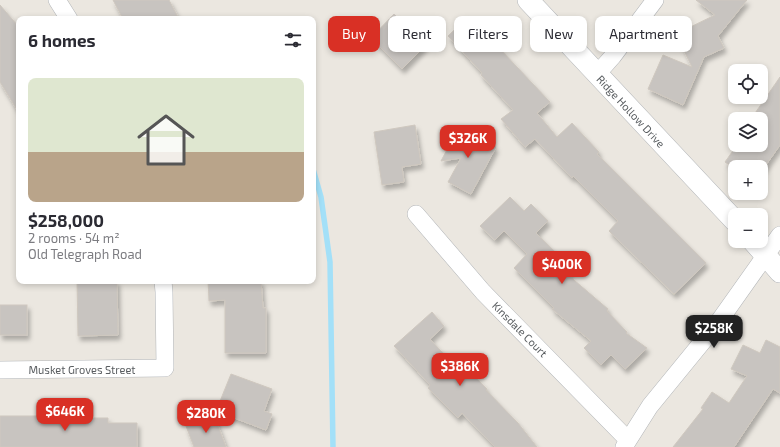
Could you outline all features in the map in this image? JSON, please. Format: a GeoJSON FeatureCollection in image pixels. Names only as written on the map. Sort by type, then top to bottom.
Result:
{"type":"FeatureCollection","features":[{"type":"Feature","properties":{"kind":"street"},"geometry":{"type":"LineString","coordinates":[[57,0],[67,16]]}},
{"type":"Feature","properties":{"kind":"street","name":"Ridge Hollow Drive"},"geometry":{"type":"LineString","coordinates":[[528,0],[728,214]]}},
{"type":"Feature","properties":{"kind":"street"},"geometry":{"type":"LineString","coordinates":[[597,74],[613,56],[655,0]]}},
{"type":"Feature","properties":{"kind":"street","name":"Kinsdale Court"},"geometry":{"type":"LineString","coordinates":[[416,214],[483,292],[626,444]]}},
{"type":"Feature","properties":{"kind":"street"},"geometry":{"type":"LineString","coordinates":[[768,243],[780,235]]}},
{"type":"Feature","properties":{"kind":"street"},"geometry":{"type":"LineString","coordinates":[[626,444],[650,406],[717,324],[760,248],[780,272]]}},
{"type":"Feature","properties":{"kind":"street","name":"Musket Groves Street"},"geometry":{"type":"LineString","coordinates":[[0,370],[165,368],[163,284]]}},
{"type":"Feature","properties":{"kind":"building"},"geometry":{"type":"Polygon","coordinates":[[[113,0],[169,0],[177,16],[121,16],[113,0]]]}},
{"type":"Feature","properties":{"kind":"building"},"geometry":{"type":"Polygon","coordinates":[[[696,0],[747,0],[718,36],[724,48],[704,57],[683,105],[648,89],[663,55],[692,67],[685,52],[692,52],[692,26],[715,15],[696,0]]]}},
{"type":"Feature","properties":{"kind":"building"},"geometry":{"type":"Polygon","coordinates":[[[0,5],[16,24],[16,108],[0,82],[0,5]]]}},
{"type":"Feature","properties":{"kind":"building"},"geometry":{"type":"Polygon","coordinates":[[[388,20],[388,52],[419,52],[402,69],[380,47],[380,29],[388,20]]]}},
{"type":"Feature","properties":{"kind":"building"},"geometry":{"type":"Polygon","coordinates":[[[454,30],[454,43],[448,36],[454,30]]]}},
{"type":"Feature","properties":{"kind":"building"},"geometry":{"type":"Polygon","coordinates":[[[463,52],[503,52],[550,102],[537,113],[557,137],[572,123],[599,152],[597,154],[706,263],[674,294],[609,231],[618,221],[573,176],[572,178],[535,139],[525,147],[501,119],[513,110],[481,75],[482,73],[463,52]]]}},
{"type":"Feature","properties":{"kind":"building"},"geometry":{"type":"Polygon","coordinates":[[[780,77],[780,145],[768,162],[768,160],[728,160],[728,164],[725,162],[732,152],[768,152],[768,112],[756,112],[761,104],[768,104],[768,94],[780,77]]]}},
{"type":"Feature","properties":{"kind":"building"},"geometry":{"type":"Polygon","coordinates":[[[415,125],[421,164],[402,167],[404,182],[382,185],[374,132],[415,125]]]}},
{"type":"Feature","properties":{"kind":"building"},"geometry":{"type":"Polygon","coordinates":[[[459,127],[496,147],[471,194],[448,182],[461,158],[441,161],[459,127]]]}},
{"type":"Feature","properties":{"kind":"building"},"geometry":{"type":"Polygon","coordinates":[[[510,197],[524,211],[531,204],[548,221],[536,233],[572,269],[567,274],[608,309],[607,311],[627,332],[626,333],[647,348],[625,369],[611,355],[601,365],[584,348],[591,341],[552,309],[554,308],[514,268],[527,254],[504,231],[495,240],[480,226],[510,197]]]}},
{"type":"Feature","properties":{"kind":"building"},"geometry":{"type":"Polygon","coordinates":[[[77,284],[117,284],[118,335],[78,336],[77,284]]]}},
{"type":"Feature","properties":{"kind":"building"},"geometry":{"type":"Polygon","coordinates":[[[208,284],[261,284],[263,308],[266,308],[266,353],[225,353],[225,300],[209,301],[208,284]]]}},
{"type":"Feature","properties":{"kind":"building"},"geometry":{"type":"Polygon","coordinates":[[[0,305],[27,305],[27,335],[0,335],[0,305]]]}},
{"type":"Feature","properties":{"kind":"building"},"geometry":{"type":"Polygon","coordinates":[[[432,312],[444,326],[430,339],[452,363],[457,358],[518,423],[537,447],[495,447],[462,413],[458,418],[428,388],[430,385],[394,346],[432,312]]]}},
{"type":"Feature","properties":{"kind":"building"},"geometry":{"type":"Polygon","coordinates":[[[766,340],[780,347],[780,393],[773,389],[734,447],[673,447],[703,409],[701,408],[712,392],[729,403],[747,376],[731,369],[743,345],[760,353],[766,340]]]}},
{"type":"Feature","properties":{"kind":"building"},"geometry":{"type":"Polygon","coordinates":[[[231,374],[272,389],[264,411],[272,414],[266,430],[216,411],[231,374]]]}},
{"type":"Feature","properties":{"kind":"building"},"geometry":{"type":"Polygon","coordinates":[[[214,415],[226,447],[194,447],[186,426],[214,415]]]}},
{"type":"Feature","properties":{"kind":"building"},"geometry":{"type":"Polygon","coordinates":[[[0,416],[108,418],[108,423],[137,423],[137,447],[0,447],[0,416]]]}},
{"type":"Feature","properties":{"kind":"waterway"},"geometry":{"type":"LineString","coordinates":[[316,180],[321,197],[330,262],[333,447]]}}]}
